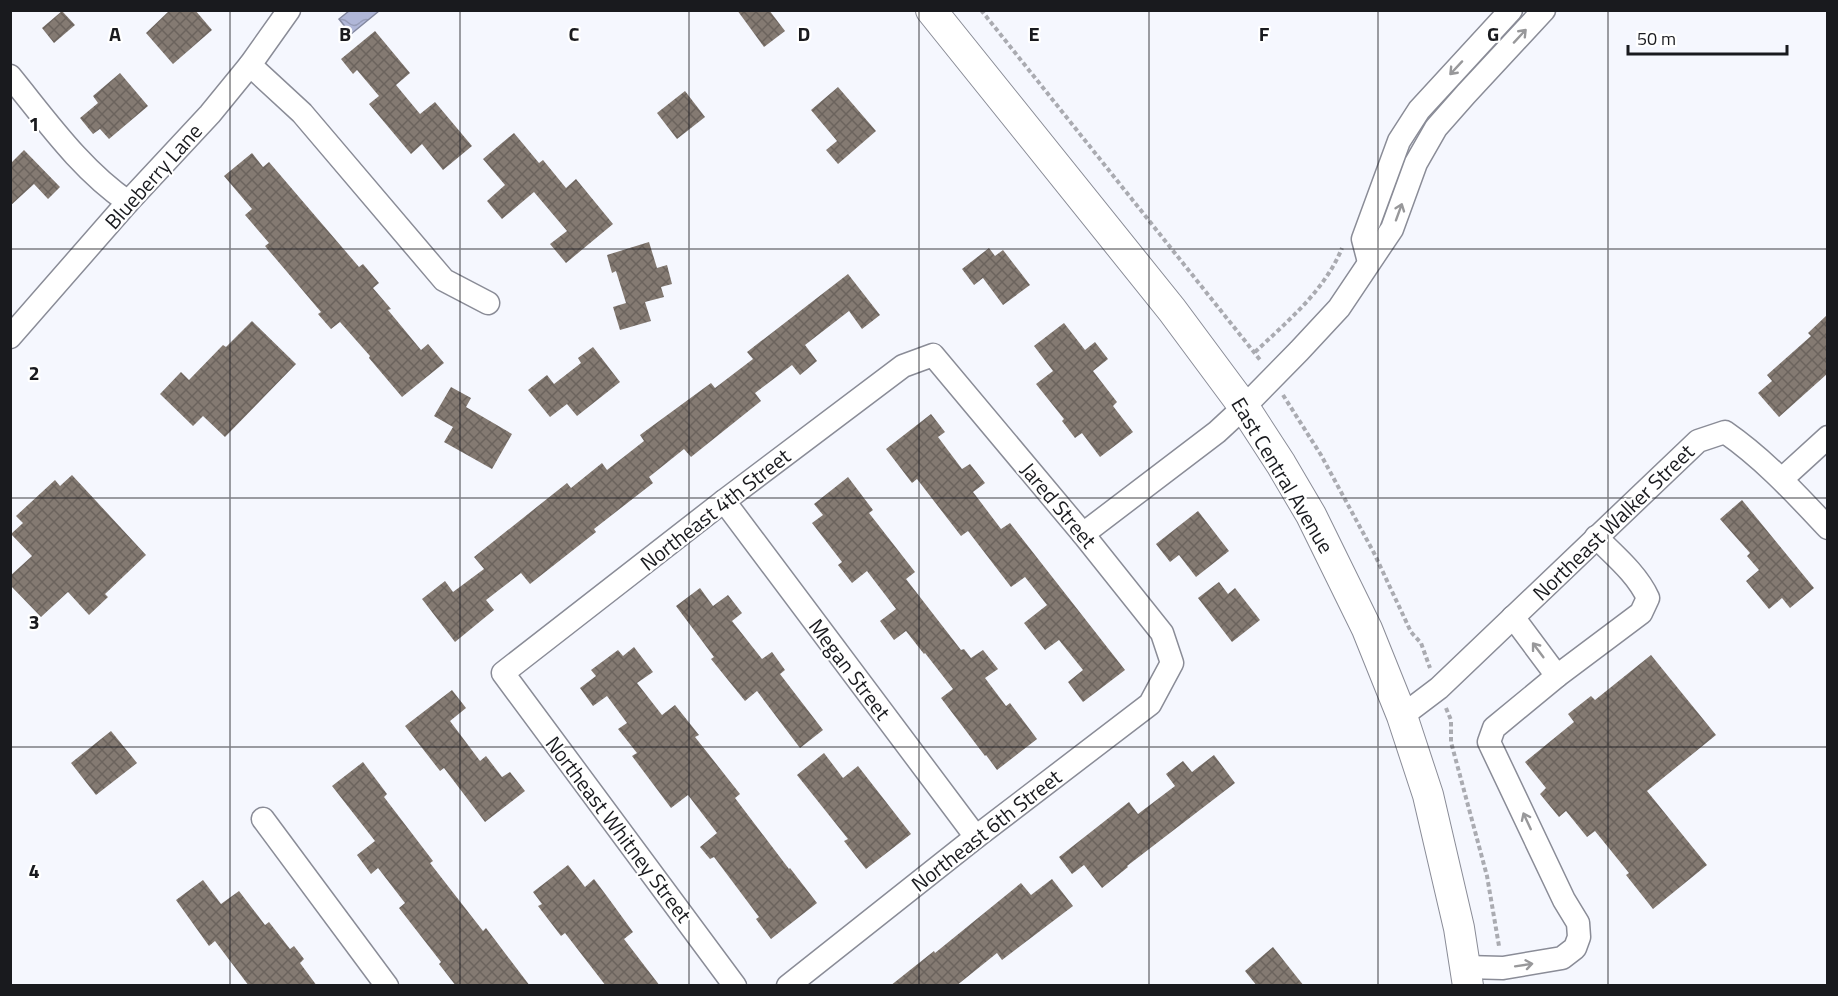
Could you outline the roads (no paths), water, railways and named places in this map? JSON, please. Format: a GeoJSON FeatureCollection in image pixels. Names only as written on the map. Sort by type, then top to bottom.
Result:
{"type":"FeatureCollection","features":[{"type":"Feature","properties":{"kind":"main road","name":"East Central Avenue"},"geometry":{"type":"LineString","coordinates":[[931,10],[1172,310],[1244,407],[1311,515],[1367,629],[1402,716],[1428,795],[1459,928],[1467,976]]}},
{"type":"Feature","properties":{"kind":"street","name":"Blueberry Lane"},"geometry":{"type":"LineString","coordinates":[[10,337],[128,202],[210,114],[289,10]]}},
{"type":"Feature","properties":{"kind":"street"},"geometry":{"type":"LineString","coordinates":[[1369,262],[1363,239],[1399,141],[1419,110],[1511,10]]}},
{"type":"Feature","properties":{"kind":"street"},"geometry":{"type":"LineString","coordinates":[[1083,534],[1209,438],[1244,407],[1339,308],[1392,229],[1416,163],[1436,128],[1544,10]]}},
{"type":"Feature","properties":{"kind":"street"},"geometry":{"type":"LineString","coordinates":[[249,65],[302,113],[444,280],[488,303]]}},
{"type":"Feature","properties":{"kind":"street"},"geometry":{"type":"LineString","coordinates":[[10,76],[81,162],[110,190],[128,202]]}},
{"type":"Feature","properties":{"kind":"street","name":"Northeast 4th Street"},"geometry":{"type":"LineString","coordinates":[[503,673],[724,501],[903,366],[933,355]]}},
{"type":"Feature","properties":{"kind":"street","name":"Jared Street"},"geometry":{"type":"LineString","coordinates":[[933,355],[1083,534],[1162,633],[1172,663]]}},
{"type":"Feature","properties":{"kind":"street","name":"Northeast Walker Street"},"geometry":{"type":"LineString","coordinates":[[1402,716],[1438,688],[1698,441],[1725,432],[1751,450],[1782,479],[1827,528]]}},
{"type":"Feature","properties":{"kind":"street"},"geometry":{"type":"LineString","coordinates":[[1782,479],[1827,437]]}},
{"type":"Feature","properties":{"kind":"street","name":"Megan Street"},"geometry":{"type":"LineString","coordinates":[[724,501],[976,837]]}},
{"type":"Feature","properties":{"kind":"street"},"geometry":{"type":"LineString","coordinates":[[1467,976],[1562,958],[1575,948],[1579,937],[1578,923],[1564,900],[1489,742],[1494,728],[1557,676],[1641,613],[1648,598],[1643,588],[1596,537]]}},
{"type":"Feature","properties":{"kind":"street"},"geometry":{"type":"LineString","coordinates":[[1513,617],[1557,676]]}},
{"type":"Feature","properties":{"kind":"street","name":"Northeast 6th Street"},"geometry":{"type":"LineString","coordinates":[[788,986],[976,837],[1150,704],[1172,663]]}},
{"type":"Feature","properties":{"kind":"street","name":"Northeast Whitney Street"},"geometry":{"type":"LineString","coordinates":[[503,673],[735,986]]}},
{"type":"Feature","properties":{"kind":"street"},"geometry":{"type":"LineString","coordinates":[[263,819],[387,986]]}},
{"type":"Feature","properties":{"kind":"water"},"geometry":{"type":"Polygon","coordinates":[[[349,11],[379,11],[351,34],[339,19],[349,11]]]}}]}
